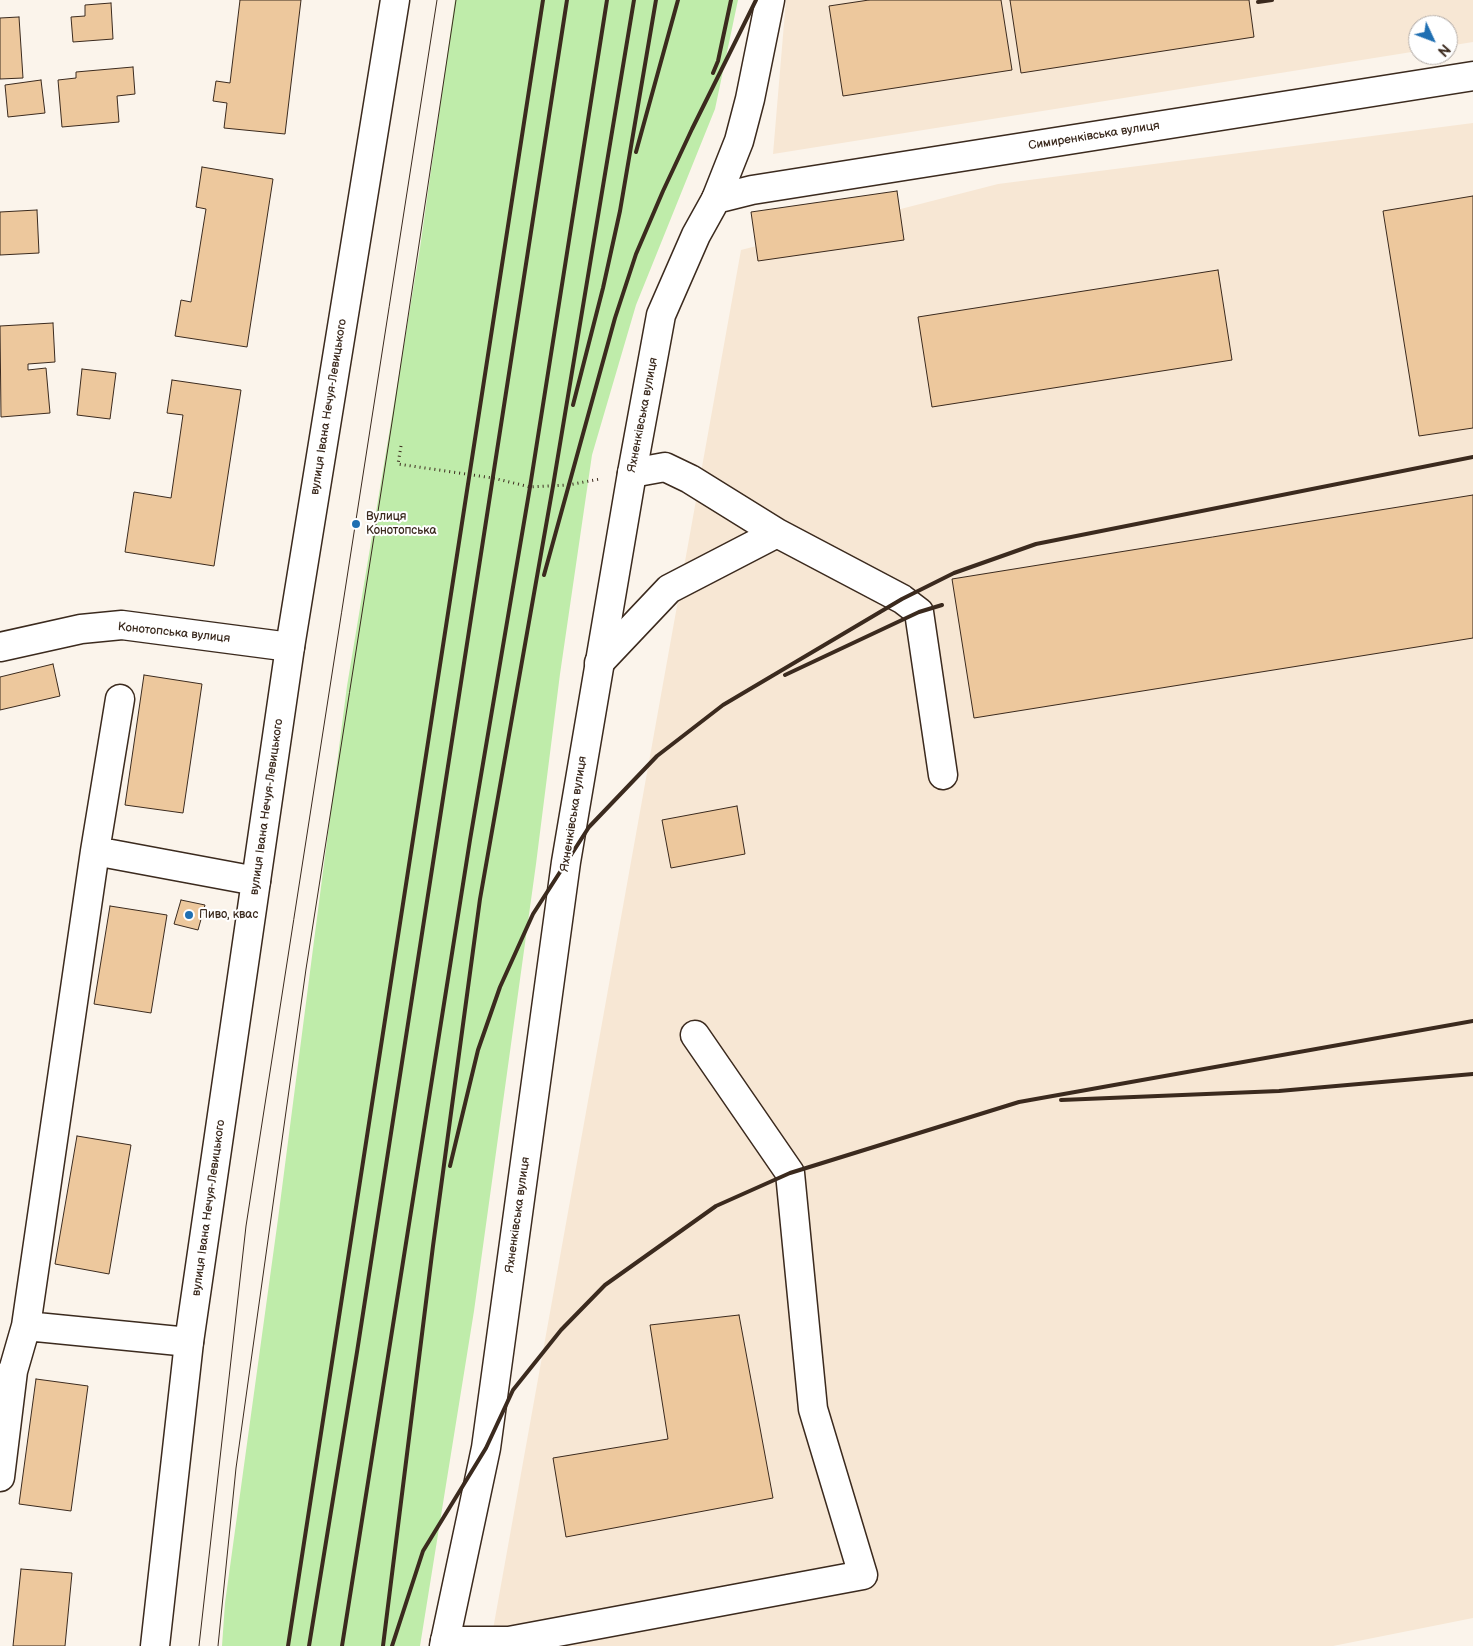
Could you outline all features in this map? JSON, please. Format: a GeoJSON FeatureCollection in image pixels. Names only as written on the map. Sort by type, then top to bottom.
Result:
{"type":"FeatureCollection","features":[{"type":"Feature","properties":{"kind":"main road","name":"вулиця Івана Нечуя-Левицького"},"geometry":{"type":"LineString","coordinates":[[156,1646],[189,1342],[290,647],[395,0]]}},
{"type":"Feature","properties":{"kind":"main road","name":"Яхненківська вулиця"},"geometry":{"type":"LineString","coordinates":[[445,1644],[486,1448],[566,862],[599,663],[661,315],[696,235],[716,199],[739,141],[750,99],[770,0]]}},
{"type":"Feature","properties":{"kind":"main road","name":"Симиренківська вулиця"},"geometry":{"type":"LineString","coordinates":[[716,199],[772,187],[1473,76]]}},
{"type":"Feature","properties":{"kind":"main road"},"geometry":{"type":"LineString","coordinates":[[632,473],[665,467],[690,479],[776,533],[902,599],[919,612],[943,775]]}},
{"type":"Feature","properties":{"kind":"main road"},"geometry":{"type":"LineString","coordinates":[[599,663],[669,589],[776,533]]}},
{"type":"Feature","properties":{"kind":"main road","name":"Конотопська вулиця"},"geometry":{"type":"LineString","coordinates":[[0,647],[82,629],[122,626],[290,647]]}},
{"type":"Feature","properties":{"kind":"main road"},"geometry":{"type":"LineString","coordinates":[[0,1477],[6,1377],[26,1326],[95,851],[120,699]]}},
{"type":"Feature","properties":{"kind":"main road"},"geometry":{"type":"LineString","coordinates":[[95,851],[256,881]]}},
{"type":"Feature","properties":{"kind":"main road"},"geometry":{"type":"LineString","coordinates":[[445,1644],[509,1641],[863,1575],[813,1409],[790,1174],[695,1034]]}},
{"type":"Feature","properties":{"kind":"main road"},"geometry":{"type":"LineString","coordinates":[[26,1326],[189,1342]]}},
{"type":"Feature","properties":{"kind":"path"},"geometry":{"type":"LineString","coordinates":[[401,446],[398,464],[492,478],[530,486],[575,484],[632,473]]}},
{"type":"Feature","properties":{"kind":"shaded area"},"geometry":{"type":"Polygon","coordinates":[[[786,0],[1473,0],[1473,42],[1458,44],[1458,15],[1408,15],[1408,53],[773,154],[786,0]]]}},
{"type":"Feature","properties":{"kind":"shaded area"},"geometry":{"type":"Polygon","coordinates":[[[1473,123],[1473,1618],[1333,1646],[490,1646],[741,250],[998,184],[1473,123]]]}},
{"type":"Feature","properties":{"kind":"green space"},"geometry":{"type":"Polygon","coordinates":[[[455,0],[738,0],[715,109],[636,305],[592,455],[560,674],[536,864],[474,1311],[420,1646],[222,1646],[225,1603],[278,1219],[347,686],[420,248],[455,0]]]}},
{"type":"Feature","properties":{"kind":"building"},"geometry":{"type":"Polygon","coordinates":[[[240,0],[301,0],[285,134],[224,128],[227,103],[213,101],[216,81],[230,83],[240,0]]]}},
{"type":"Feature","properties":{"kind":"building"},"geometry":{"type":"Polygon","coordinates":[[[869,0],[1001,0],[1012,70],[843,96],[829,6],[869,0]]]}},
{"type":"Feature","properties":{"kind":"building"},"geometry":{"type":"Polygon","coordinates":[[[1010,0],[1249,0],[1254,37],[1021,73],[1010,0]]]}},
{"type":"Feature","properties":{"kind":"building"},"geometry":{"type":"Polygon","coordinates":[[[111,3],[113,39],[73,42],[71,17],[85,16],[85,5],[111,3]]]}},
{"type":"Feature","properties":{"kind":"building"},"geometry":{"type":"Polygon","coordinates":[[[19,17],[23,78],[0,79],[0,18],[19,17]]]}},
{"type":"Feature","properties":{"kind":"building"},"geometry":{"type":"Polygon","coordinates":[[[133,67],[135,94],[117,96],[119,122],[62,127],[58,80],[76,78],[76,72],[133,67]]]}},
{"type":"Feature","properties":{"kind":"building"},"geometry":{"type":"Polygon","coordinates":[[[41,80],[45,113],[8,117],[5,85],[41,80]]]}},
{"type":"Feature","properties":{"kind":"building"},"geometry":{"type":"Polygon","coordinates":[[[202,167],[273,179],[247,347],[175,336],[181,300],[191,302],[206,209],[196,207],[202,167]]]}},
{"type":"Feature","properties":{"kind":"building"},"geometry":{"type":"Polygon","coordinates":[[[897,191],[904,240],[758,261],[751,212],[897,191]]]}},
{"type":"Feature","properties":{"kind":"building"},"geometry":{"type":"Polygon","coordinates":[[[1473,196],[1473,428],[1419,436],[1383,211],[1473,196]]]}},
{"type":"Feature","properties":{"kind":"building"},"geometry":{"type":"Polygon","coordinates":[[[37,210],[39,253],[0,255],[0,212],[37,210]]]}},
{"type":"Feature","properties":{"kind":"building"},"geometry":{"type":"Polygon","coordinates":[[[1218,270],[1232,360],[932,407],[918,317],[1218,270]]]}},
{"type":"Feature","properties":{"kind":"building"},"geometry":{"type":"Polygon","coordinates":[[[53,323],[55,362],[28,364],[28,370],[46,368],[50,413],[1,417],[0,326],[53,323]]]}},
{"type":"Feature","properties":{"kind":"building"},"geometry":{"type":"Polygon","coordinates":[[[82,369],[116,373],[110,419],[77,415],[82,369]]]}},
{"type":"Feature","properties":{"kind":"building"},"geometry":{"type":"Polygon","coordinates":[[[172,380],[241,390],[214,566],[125,552],[134,492],[171,498],[183,415],[167,413],[172,380]]]}},
{"type":"Feature","properties":{"kind":"building"},"geometry":{"type":"Polygon","coordinates":[[[1473,495],[1473,638],[974,718],[952,579],[1473,495]]]}},
{"type":"Feature","properties":{"kind":"building"},"geometry":{"type":"Polygon","coordinates":[[[53,664],[60,696],[0,710],[0,677],[53,664]]]}},
{"type":"Feature","properties":{"kind":"building"},"geometry":{"type":"Polygon","coordinates":[[[144,675],[202,684],[183,813],[125,805],[144,675]]]}},
{"type":"Feature","properties":{"kind":"building"},"geometry":{"type":"Polygon","coordinates":[[[737,806],[745,854],[671,868],[662,820],[737,806]]]}},
{"type":"Feature","properties":{"kind":"building","name":"Пиво, квас"},"geometry":{"type":"Polygon","coordinates":[[[181,900],[205,905],[198,930],[174,924],[181,900]]]}},
{"type":"Feature","properties":{"kind":"building"},"geometry":{"type":"Polygon","coordinates":[[[110,906],[167,915],[151,1013],[94,1004],[110,906]]]}},
{"type":"Feature","properties":{"kind":"building"},"geometry":{"type":"Polygon","coordinates":[[[77,1136],[131,1145],[109,1274],[55,1264],[77,1136]]]}},
{"type":"Feature","properties":{"kind":"building"},"geometry":{"type":"Polygon","coordinates":[[[739,1315],[773,1498],[566,1537],[553,1458],[668,1439],[650,1325],[739,1315]]]}},
{"type":"Feature","properties":{"kind":"building"},"geometry":{"type":"Polygon","coordinates":[[[36,1379],[88,1386],[71,1511],[19,1504],[36,1379]]]}},
{"type":"Feature","properties":{"kind":"building"},"geometry":{"type":"Polygon","coordinates":[[[21,1569],[72,1573],[65,1646],[13,1646],[21,1569]]]}},
{"type":"Feature","properties":{"kind":"tram line"},"geometry":{"type":"LineString","coordinates":[[199,1646],[246,1226],[437,0]]}},
{"type":"Feature","properties":{"kind":"tram line"},"geometry":{"type":"LineString","coordinates":[[218,1646],[236,1468],[306,969],[456,0]]}},
{"type":"Feature","properties":{"kind":"railway"},"geometry":{"type":"LineString","coordinates":[[288,1646],[543,0]]}},
{"type":"Feature","properties":{"kind":"railway"},"geometry":{"type":"LineString","coordinates":[[309,1646],[357,1352],[567,0]]}},
{"type":"Feature","properties":{"kind":"railway"},"geometry":{"type":"LineString","coordinates":[[342,1646],[470,840],[530,487],[607,0]]}},
{"type":"Feature","properties":{"kind":"railway"},"geometry":{"type":"LineString","coordinates":[[383,1646],[433,1246],[480,899],[553,486],[634,0]]}},
{"type":"Feature","properties":{"kind":"railway"},"geometry":{"type":"LineString","coordinates":[[573,405],[603,288],[620,211],[656,0]]}},
{"type":"Feature","properties":{"kind":"railway"},"geometry":{"type":"LineString","coordinates":[[636,152],[678,0]]}},
{"type":"Feature","properties":{"kind":"railway"},"geometry":{"type":"LineString","coordinates":[[713,73],[718,61],[731,0]]}},
{"type":"Feature","properties":{"kind":"railway"},"geometry":{"type":"LineString","coordinates":[[544,575],[615,318],[636,254],[692,129],[756,0]]}},
{"type":"Feature","properties":{"kind":"railway"},"geometry":{"type":"LineString","coordinates":[[1258,2],[1272,0]]}},
{"type":"Feature","properties":{"kind":"railway"},"geometry":{"type":"LineString","coordinates":[[450,1166],[478,1050],[500,987],[533,914],[589,827],[657,756],[723,705],[902,599],[954,573],[1036,544],[1473,457]]}},
{"type":"Feature","properties":{"kind":"railway"},"geometry":{"type":"LineString","coordinates":[[785,675],[919,612],[942,605]]}},
{"type":"Feature","properties":{"kind":"railway"},"geometry":{"type":"LineString","coordinates":[[392,1646],[423,1551],[486,1448],[513,1390],[561,1330],[605,1285],[716,1206],[790,1173],[1019,1102],[1473,1021]]}},
{"type":"Feature","properties":{"kind":"railway"},"geometry":{"type":"LineString","coordinates":[[1061,1100],[1279,1091],[1473,1074]]}},
{"type":"Feature","properties":{"kind":"place","name":"Вулиця Конотопська"},"geometry":{"type":"Point","coordinates":[356,524]}},
{"type":"Feature","properties":{"kind":"place","name":"Пиво, квас"},"geometry":{"type":"Point","coordinates":[189,915]}}]}
